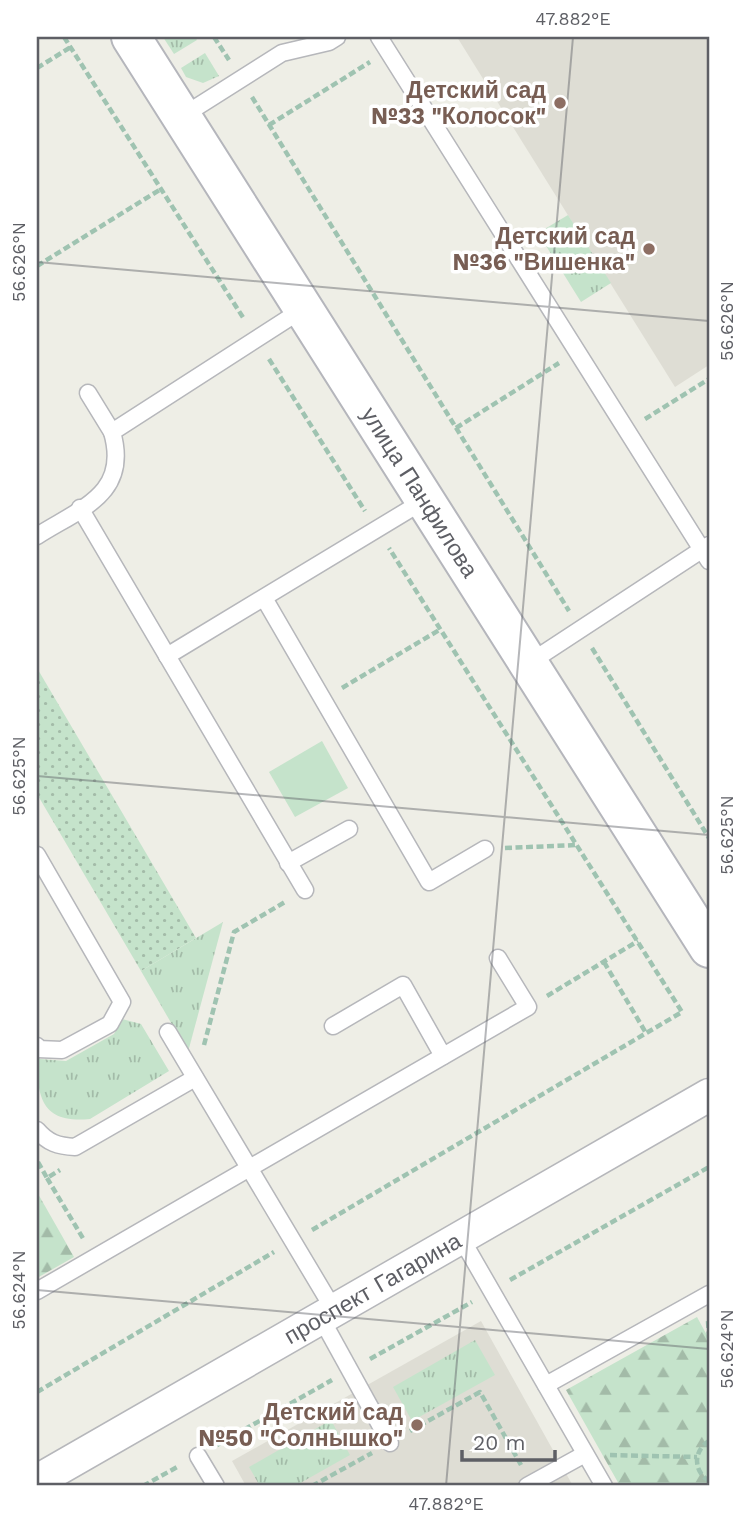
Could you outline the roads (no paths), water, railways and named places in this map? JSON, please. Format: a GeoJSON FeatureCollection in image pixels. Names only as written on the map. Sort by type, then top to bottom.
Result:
{"type":"FeatureCollection","features":[{"type":"Feature","properties":{"kind":"main road","name":"улица Панфилова"},"geometry":{"type":"LineString","coordinates":[[131,37],[709,948]]}},
{"type":"Feature","properties":{"kind":"street","name":"проспект Гагарина"},"geometry":{"type":"LineString","coordinates":[[37,1481],[709,1094]]}},
{"type":"Feature","properties":{"kind":"lane"},"geometry":{"type":"LineString","coordinates":[[181,117],[282,53],[329,42],[338,37]]}},
{"type":"Feature","properties":{"kind":"lane"},"geometry":{"type":"LineString","coordinates":[[379,37],[626,430],[707,552],[528,663]]}},
{"type":"Feature","properties":{"kind":"lane"},"geometry":{"type":"LineString","coordinates":[[113,432],[303,309]]}},
{"type":"Feature","properties":{"kind":"lane"},"geometry":{"type":"LineString","coordinates":[[37,536],[103,494],[112,483],[117,449],[113,432],[88,393]]}},
{"type":"Feature","properties":{"kind":"lane"},"geometry":{"type":"LineString","coordinates":[[167,656],[425,500]]}},
{"type":"Feature","properties":{"kind":"lane"},"geometry":{"type":"LineString","coordinates":[[80,508],[304,891]]}},
{"type":"Feature","properties":{"kind":"lane"},"geometry":{"type":"LineString","coordinates":[[264,598],[429,882],[485,849]]}},
{"type":"Feature","properties":{"kind":"lane"},"geometry":{"type":"LineString","coordinates":[[288,863],[349,829]]}},
{"type":"Feature","properties":{"kind":"lane"},"geometry":{"type":"LineString","coordinates":[[37,855],[122,1002],[110,1024],[62,1050],[38,1049],[37,1046]]}},
{"type":"Feature","properties":{"kind":"lane"},"geometry":{"type":"LineString","coordinates":[[37,1291],[528,1007],[498,958]]}},
{"type":"Feature","properties":{"kind":"lane"},"geometry":{"type":"LineString","coordinates":[[333,1026],[403,985],[443,1056]]}},
{"type":"Feature","properties":{"kind":"lane"},"geometry":{"type":"LineString","coordinates":[[168,1032],[293,1241],[350,1370],[390,1443]]}},
{"type":"Feature","properties":{"kind":"lane"},"geometry":{"type":"LineString","coordinates":[[37,1130],[44,1139],[59,1146],[75,1147],[195,1078]]}},
{"type":"Feature","properties":{"kind":"lane"},"geometry":{"type":"LineString","coordinates":[[461,1238],[604,1486]]}},
{"type":"Feature","properties":{"kind":"lane"},"geometry":{"type":"LineString","coordinates":[[546,1385],[708,1297]]}},
{"type":"Feature","properties":{"kind":"lane"},"geometry":{"type":"LineString","coordinates":[[529,1485],[585,1454]]}},
{"type":"Feature","properties":{"kind":"lane"},"geometry":{"type":"LineString","coordinates":[[198,1455],[216,1486]]}},
{"type":"Feature","properties":{"kind":"place","name":"Детский сад №33 \"Колосок\""},"geometry":{"type":"Point","coordinates":[560,103]}},
{"type":"Feature","properties":{"kind":"place","name":"Детский сад №36 \"Вишенка\""},"geometry":{"type":"Point","coordinates":[649,249]}},
{"type":"Feature","properties":{"kind":"place","name":"Детский сад №50 \"Солнышко\""},"geometry":{"type":"Point","coordinates":[417,1425]}}]}
